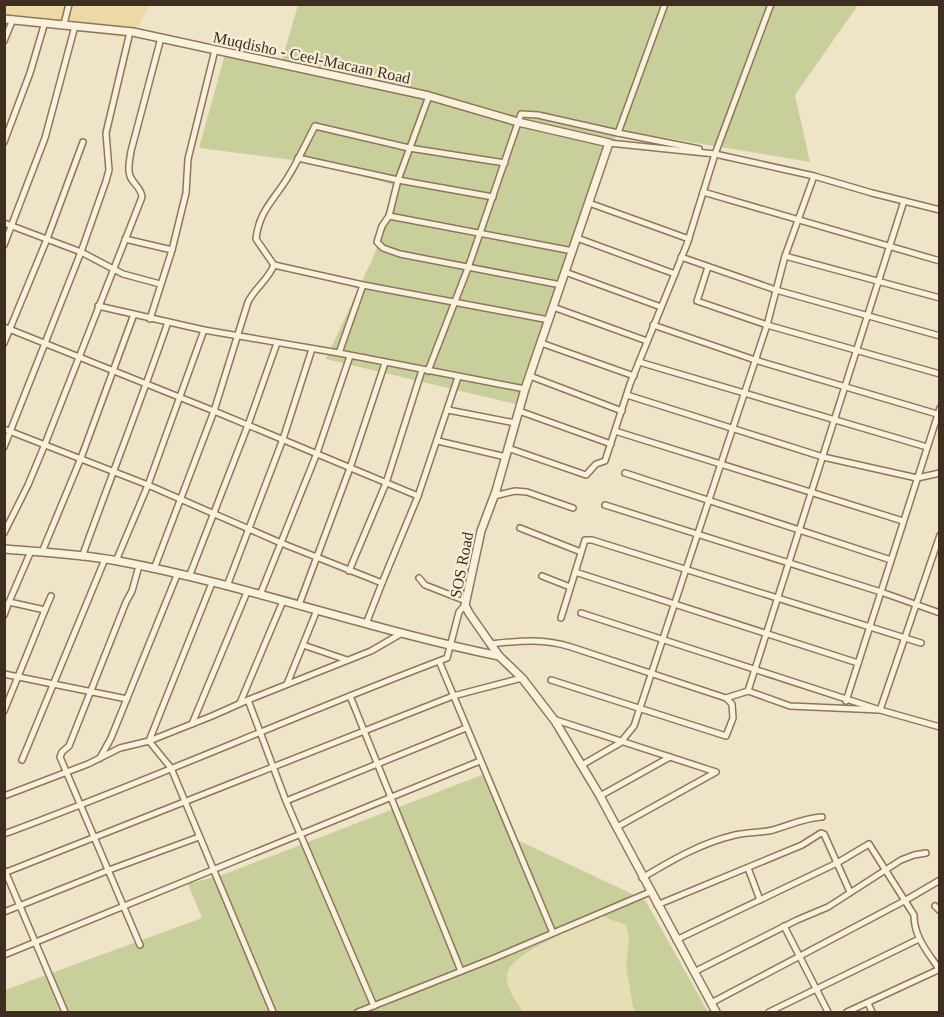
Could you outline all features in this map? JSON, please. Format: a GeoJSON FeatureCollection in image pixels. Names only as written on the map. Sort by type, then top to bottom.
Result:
{"type":"FeatureCollection","features":[{"type":"Feature","properties":{"kind":"street"},"geometry":{"type":"LineString","coordinates":[[64,24],[69,4]]}},
{"type":"Feature","properties":{"kind":"street"},"geometry":{"type":"LineString","coordinates":[[618,133],[665,4]]}},
{"type":"Feature","properties":{"kind":"street"},"geometry":{"type":"LineString","coordinates":[[508,448],[586,475],[596,464],[605,461],[653,325],[689,239],[715,154],[771,4]]}},
{"type":"Feature","properties":{"kind":"street","name":"Muqdisho - Ceel-Macaan Road"},"geometry":{"type":"LineString","coordinates":[[4,19],[64,24],[161,38],[429,96],[518,122],[609,143]]}},
{"type":"Feature","properties":{"kind":"street"},"geometry":{"type":"LineString","coordinates":[[4,41],[13,19]]}},
{"type":"Feature","properties":{"kind":"street"},"geometry":{"type":"LineString","coordinates":[[4,141],[30,73],[45,22]]}},
{"type":"Feature","properties":{"kind":"street"},"geometry":{"type":"LineString","coordinates":[[4,245],[45,138],[75,26]]}},
{"type":"Feature","properties":{"kind":"street"},"geometry":{"type":"LineString","coordinates":[[4,447],[8,430],[81,252],[110,170],[106,133],[130,32]]}},
{"type":"Feature","properties":{"kind":"street"},"geometry":{"type":"LineString","coordinates":[[4,533],[45,444],[142,197],[141,190],[130,177],[129,167],[131,151],[161,38]]}},
{"type":"Feature","properties":{"kind":"street"},"geometry":{"type":"LineString","coordinates":[[150,319],[172,249],[186,193],[188,159],[215,50]]}},
{"type":"Feature","properties":{"kind":"street"},"geometry":{"type":"LineString","coordinates":[[429,96],[398,180],[389,216],[382,226],[377,242],[383,248],[400,254],[561,285]]}},
{"type":"Feature","properties":{"kind":"street"},"geometry":{"type":"LineString","coordinates":[[350,571],[386,483],[425,370],[468,268],[521,114],[538,115],[680,144],[814,176],[939,210]]}},
{"type":"Feature","properties":{"kind":"street"},"geometry":{"type":"LineString","coordinates":[[505,163],[409,148],[315,126],[288,177],[264,210],[257,225],[256,239],[260,248],[274,265],[363,285],[549,320]]}},
{"type":"Feature","properties":{"kind":"street"},"geometry":{"type":"LineString","coordinates":[[4,343],[7,328],[47,238],[83,142]]}},
{"type":"Feature","properties":{"kind":"street"},"geometry":{"type":"LineString","coordinates":[[609,143],[715,154]]}},
{"type":"Feature","properties":{"kind":"street","name":"SOS Road"},"geometry":{"type":"LineString","coordinates":[[609,143],[525,389],[494,496],[481,531],[466,603],[468,613],[490,644],[522,678],[553,719],[582,765],[716,1012]]}},
{"type":"Feature","properties":{"kind":"street"},"geometry":{"type":"LineString","coordinates":[[298,158],[398,180],[493,197]]}},
{"type":"Feature","properties":{"kind":"street"},"geometry":{"type":"LineString","coordinates":[[582,765],[622,741],[634,726],[767,324],[785,256],[814,176]]}},
{"type":"Feature","properties":{"kind":"street"},"geometry":{"type":"LineString","coordinates":[[704,192],[939,261]]}},
{"type":"Feature","properties":{"kind":"street"},"geometry":{"type":"LineString","coordinates":[[748,691],[904,201]]}},
{"type":"Feature","properties":{"kind":"street"},"geometry":{"type":"LineString","coordinates":[[589,203],[689,239]]}},
{"type":"Feature","properties":{"kind":"street"},"geometry":{"type":"LineString","coordinates":[[389,216],[573,251]]}},
{"type":"Feature","properties":{"kind":"street"},"geometry":{"type":"LineString","coordinates":[[4,223],[81,252],[123,274],[160,284]]}},
{"type":"Feature","properties":{"kind":"street"},"geometry":{"type":"LineString","coordinates":[[577,238],[675,274]]}},
{"type":"Feature","properties":{"kind":"street"},"geometry":{"type":"LineString","coordinates":[[125,239],[172,249]]}},
{"type":"Feature","properties":{"kind":"street"},"geometry":{"type":"LineString","coordinates":[[785,256],[939,298]]}},
{"type":"Feature","properties":{"kind":"street"},"geometry":{"type":"LineString","coordinates":[[681,257],[776,290],[939,336]]}},
{"type":"Feature","properties":{"kind":"street"},"geometry":{"type":"LineString","coordinates":[[154,569],[214,411],[254,291],[270,276],[274,265]]}},
{"type":"Feature","properties":{"kind":"street"},"geometry":{"type":"LineString","coordinates":[[708,267],[697,302],[939,374]]}},
{"type":"Feature","properties":{"kind":"street"},"geometry":{"type":"LineString","coordinates":[[565,273],[661,307]]}},
{"type":"Feature","properties":{"kind":"street"},"geometry":{"type":"LineString","coordinates":[[339,353],[363,285]]}},
{"type":"Feature","properties":{"kind":"street"},"geometry":{"type":"LineString","coordinates":[[98,306],[204,330],[525,389]]}},
{"type":"Feature","properties":{"kind":"street"},"geometry":{"type":"LineString","coordinates":[[554,307],[647,341]]}},
{"type":"Feature","properties":{"kind":"street"},"geometry":{"type":"LineString","coordinates":[[42,552],[81,458],[134,315]]}},
{"type":"Feature","properties":{"kind":"street"},"geometry":{"type":"LineString","coordinates":[[82,557],[168,322]]}},
{"type":"Feature","properties":{"kind":"street"},"geometry":{"type":"LineString","coordinates":[[653,325],[755,360],[937,414]]}},
{"type":"Feature","properties":{"kind":"street"},"geometry":{"type":"LineString","coordinates":[[7,328],[181,397],[418,496]]}},
{"type":"Feature","properties":{"kind":"street"},"geometry":{"type":"LineString","coordinates":[[117,561],[148,485],[204,330]]}},
{"type":"Feature","properties":{"kind":"street"},"geometry":{"type":"LineString","coordinates":[[189,577],[277,343]]}},
{"type":"Feature","properties":{"kind":"street"},"geometry":{"type":"LineString","coordinates":[[541,343],[634,376]]}},
{"type":"Feature","properties":{"kind":"street"},"geometry":{"type":"LineString","coordinates":[[227,586],[283,439],[312,349]]}},
{"type":"Feature","properties":{"kind":"street"},"geometry":{"type":"LineString","coordinates":[[260,595],[317,453],[350,356]]}},
{"type":"Feature","properties":{"kind":"street"},"geometry":{"type":"LineString","coordinates":[[639,362],[927,447]]}},
{"type":"Feature","properties":{"kind":"street"},"geometry":{"type":"LineString","coordinates":[[299,605],[350,468],[385,363]]}},
{"type":"Feature","properties":{"kind":"street"},"geometry":{"type":"LineString","coordinates":[[366,624],[418,496],[458,376]]}},
{"type":"Feature","properties":{"kind":"street"},"geometry":{"type":"LineString","coordinates":[[530,376],[622,411]]}},
{"type":"Feature","properties":{"kind":"street"},"geometry":{"type":"LineString","coordinates":[[627,395],[823,457],[917,478],[939,473]]}},
{"type":"Feature","properties":{"kind":"street"},"geometry":{"type":"LineString","coordinates":[[844,708],[939,408]]}},
{"type":"Feature","properties":{"kind":"street"},"geometry":{"type":"LineString","coordinates":[[448,410],[516,423]]}},
{"type":"Feature","properties":{"kind":"street"},"geometry":{"type":"LineString","coordinates":[[519,411],[611,444]]}},
{"type":"Feature","properties":{"kind":"street"},"geometry":{"type":"LineString","coordinates":[[8,430],[148,485],[280,543],[382,583]]}},
{"type":"Feature","properties":{"kind":"street"},"geometry":{"type":"LineString","coordinates":[[615,431],[903,521]]}},
{"type":"Feature","properties":{"kind":"street"},"geometry":{"type":"LineString","coordinates":[[438,441],[506,457]]}},
{"type":"Feature","properties":{"kind":"street"},"geometry":{"type":"LineString","coordinates":[[625,473],[891,560]]}},
{"type":"Feature","properties":{"kind":"street"},"geometry":{"type":"LineString","coordinates":[[494,496],[515,491],[527,492],[573,508]]}},
{"type":"Feature","properties":{"kind":"street"},"geometry":{"type":"LineString","coordinates":[[605,505],[881,592],[939,613]]}},
{"type":"Feature","properties":{"kind":"street"},"geometry":{"type":"LineString","coordinates":[[520,528],[581,552]]}},
{"type":"Feature","properties":{"kind":"street"},"geometry":{"type":"LineString","coordinates":[[880,710],[939,535]]}},
{"type":"Feature","properties":{"kind":"street"},"geometry":{"type":"LineString","coordinates":[[561,618],[585,540],[592,540],[921,643]]}},
{"type":"Feature","properties":{"kind":"street"},"geometry":{"type":"LineString","coordinates":[[4,549],[117,561],[227,586],[451,646],[499,656]]}},
{"type":"Feature","properties":{"kind":"street"},"geometry":{"type":"LineString","coordinates":[[4,615],[31,551]]}},
{"type":"Feature","properties":{"kind":"street"},"geometry":{"type":"LineString","coordinates":[[22,760],[105,560]]}},
{"type":"Feature","properties":{"kind":"street"},"geometry":{"type":"LineString","coordinates":[[139,566],[132,591],[92,692],[69,746],[62,752],[61,762],[68,772],[140,945]]}},
{"type":"Feature","properties":{"kind":"street"},"geometry":{"type":"LineString","coordinates":[[575,572],[858,663]]}},
{"type":"Feature","properties":{"kind":"street"},"geometry":{"type":"LineString","coordinates":[[100,758],[111,738],[177,574]]}},
{"type":"Feature","properties":{"kind":"street"},"geometry":{"type":"LineString","coordinates":[[542,576],[570,587]]}},
{"type":"Feature","properties":{"kind":"street"},"geometry":{"type":"LineString","coordinates":[[4,834],[82,806],[447,658],[459,612],[466,603],[425,585],[419,578]]}},
{"type":"Feature","properties":{"kind":"street"},"geometry":{"type":"LineString","coordinates":[[149,741],[212,583]]}},
{"type":"Feature","properties":{"kind":"street"},"geometry":{"type":"LineString","coordinates":[[192,724],[247,592]]}},
{"type":"Feature","properties":{"kind":"street"},"geometry":{"type":"LineString","coordinates":[[4,711],[51,597]]}},
{"type":"Feature","properties":{"kind":"street"},"geometry":{"type":"LineString","coordinates":[[240,703],[283,601]]}},
{"type":"Feature","properties":{"kind":"street"},"geometry":{"type":"LineString","coordinates":[[9,602],[45,610]]}},
{"type":"Feature","properties":{"kind":"street"},"geometry":{"type":"LineString","coordinates":[[287,684],[317,610]]}},
{"type":"Feature","properties":{"kind":"street"},"geometry":{"type":"LineString","coordinates":[[581,613],[939,728]]}},
{"type":"Feature","properties":{"kind":"street"},"geometry":{"type":"LineString","coordinates":[[4,796],[68,772],[120,748],[149,741],[371,651],[402,633]]}},
{"type":"Feature","properties":{"kind":"street"},"geometry":{"type":"LineString","coordinates":[[490,644],[519,640],[551,641],[726,698],[731,701],[733,718],[726,736],[551,680]]}},
{"type":"Feature","properties":{"kind":"street"},"geometry":{"type":"LineString","coordinates":[[303,645],[348,660]]}},
{"type":"Feature","properties":{"kind":"street"},"geometry":{"type":"LineString","coordinates":[[439,662],[553,933]]}},
{"type":"Feature","properties":{"kind":"street"},"geometry":{"type":"LineString","coordinates":[[4,674],[127,699]]}},
{"type":"Feature","properties":{"kind":"street"},"geometry":{"type":"LineString","coordinates":[[65,1012],[5,872],[453,696],[522,678]]}},
{"type":"Feature","properties":{"kind":"street"},"geometry":{"type":"LineString","coordinates":[[726,698],[748,691],[790,706],[880,710]]}},
{"type":"Feature","properties":{"kind":"street"},"geometry":{"type":"LineString","coordinates":[[350,696],[461,971]]}},
{"type":"Feature","properties":{"kind":"street"},"geometry":{"type":"LineString","coordinates":[[248,700],[286,801],[374,1006]]}},
{"type":"Feature","properties":{"kind":"street"},"geometry":{"type":"LineString","coordinates":[[553,719],[716,772],[617,827]]}},
{"type":"Feature","properties":{"kind":"street"},"geometry":{"type":"LineString","coordinates":[[286,801],[466,728]]}},
{"type":"Feature","properties":{"kind":"street"},"geometry":{"type":"LineString","coordinates":[[149,741],[171,768],[273,1012]]}},
{"type":"Feature","properties":{"kind":"street"},"geometry":{"type":"LineString","coordinates":[[600,796],[670,757]]}},
{"type":"Feature","properties":{"kind":"street"},"geometry":{"type":"LineString","coordinates":[[4,955],[480,761]]}},
{"type":"Feature","properties":{"kind":"street"},"geometry":{"type":"LineString","coordinates":[[642,878],[699,846],[736,835],[772,830],[807,818],[822,817]]}},
{"type":"Feature","properties":{"kind":"street"},"geometry":{"type":"LineString","coordinates":[[657,905],[802,845],[821,833],[824,834],[850,892]]}},
{"type":"Feature","properties":{"kind":"street"},"geometry":{"type":"LineString","coordinates":[[4,912],[199,837]]}},
{"type":"Feature","properties":{"kind":"street"},"geometry":{"type":"LineString","coordinates":[[676,940],[837,863],[869,844],[906,900],[914,915],[914,927],[919,939],[939,969],[847,1012]]}},
{"type":"Feature","properties":{"kind":"street"},"geometry":{"type":"LineString","coordinates":[[694,972],[784,926],[828,907],[914,855],[926,853]]}},
{"type":"Feature","properties":{"kind":"street"},"geometry":{"type":"LineString","coordinates":[[748,868],[760,900]]}},
{"type":"Feature","properties":{"kind":"street"},"geometry":{"type":"LineString","coordinates":[[711,1003],[906,900],[939,880]]}},
{"type":"Feature","properties":{"kind":"street"},"geometry":{"type":"LineString","coordinates":[[358,1012],[650,892]]}},
{"type":"Feature","properties":{"kind":"street"},"geometry":{"type":"LineString","coordinates":[[935,906],[939,911]]}},
{"type":"Feature","properties":{"kind":"street"},"geometry":{"type":"LineString","coordinates":[[784,926],[828,1012]]}},
{"type":"Feature","properties":{"kind":"street"},"geometry":{"type":"LineString","coordinates":[[769,1012],[919,939]]}},
{"type":"Feature","properties":{"kind":"street"},"geometry":{"type":"LineString","coordinates":[[868,1003],[872,1012]]}},
{"type":"Feature","properties":{"kind":"shaded area"},"geometry":{"type":"Polygon","coordinates":[[[601,916],[626,924],[629,938],[626,966],[633,1007],[636,1012],[523,1012],[507,985],[507,973],[513,963],[545,942],[601,916]]]}},
{"type":"Feature","properties":{"kind":"green space"},"geometry":{"type":"Polygon","coordinates":[[[298,5],[858,5],[795,95],[810,162],[618,130],[520,405],[326,359],[375,253],[394,185],[315,163],[199,148],[225,54],[282,60],[298,5]]]}},
{"type":"Feature","properties":{"kind":"green space"},"geometry":{"type":"Polygon","coordinates":[[[487,773],[511,837],[645,900],[708,1012],[636,1012],[633,1007],[626,966],[629,938],[626,925],[601,916],[533,949],[511,966],[507,974],[508,984],[523,1012],[5,1012],[5,990],[202,918],[188,884],[222,875],[487,773]]]}},
{"type":"Feature","properties":{"kind":"sand"},"geometry":{"type":"Polygon","coordinates":[[[5,5],[150,5],[131,38],[5,22],[5,5]]]}}]}
